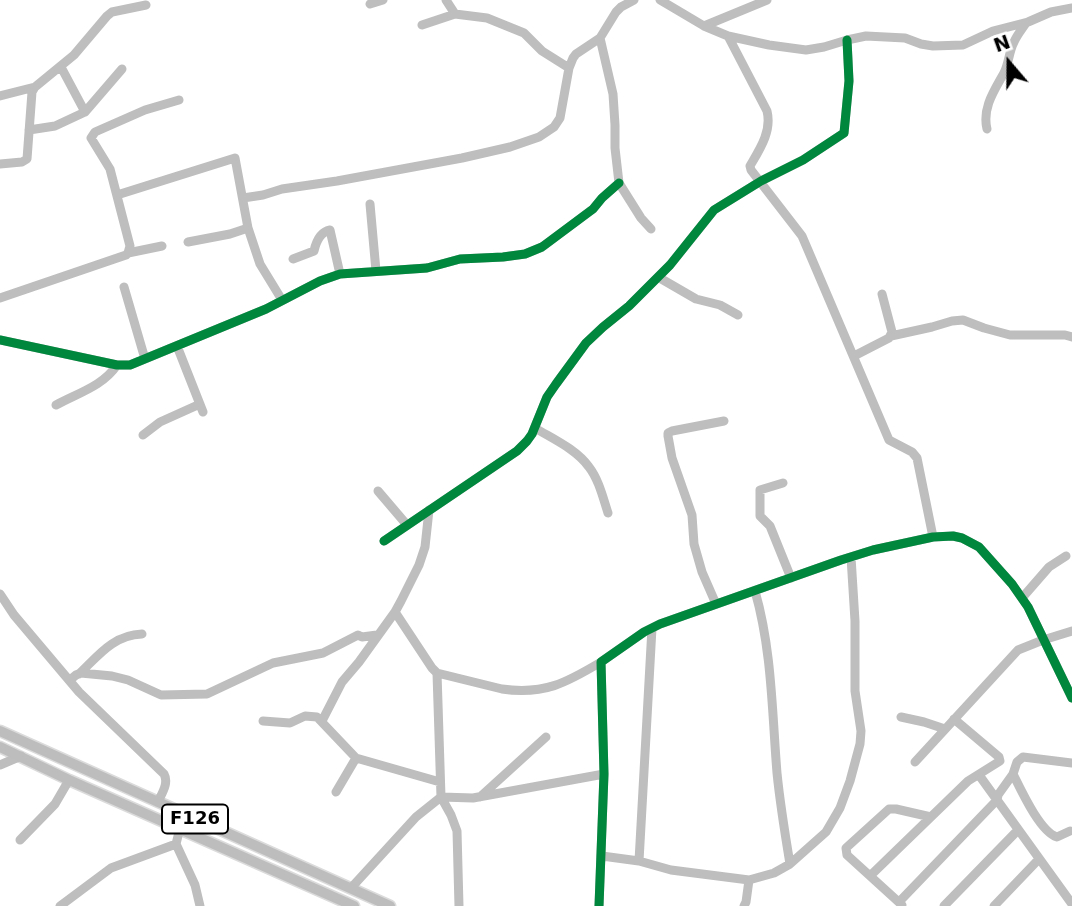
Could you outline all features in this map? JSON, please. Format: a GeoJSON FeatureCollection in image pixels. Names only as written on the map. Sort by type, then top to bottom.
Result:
{"type":"FeatureCollection","features":[{"type":"Feature","properties":{"kind":"main road","name":"F126"},"geometry":{"type":"LineString","coordinates":[[0,731],[390,906]]}},
{"type":"Feature","properties":{"kind":"main road","name":"F126"},"geometry":{"type":"LineString","coordinates":[[0,747],[354,906]]}},
{"type":"Feature","properties":{"kind":"main road"},"geometry":{"type":"LineString","coordinates":[[38,764],[45,751]]}},
{"type":"Feature","properties":{"kind":"street"},"geometry":{"type":"LineString","coordinates":[[370,4],[383,0]]}},
{"type":"Feature","properties":{"kind":"street"},"geometry":{"type":"LineString","coordinates":[[446,0],[455,14]]}},
{"type":"Feature","properties":{"kind":"street"},"geometry":{"type":"LineString","coordinates":[[243,198],[462,158],[539,137],[554,127],[560,118],[569,68],[576,54],[600,38],[616,12],[634,0]]}},
{"type":"Feature","properties":{"kind":"street"},"geometry":{"type":"LineString","coordinates":[[660,0],[727,36],[806,50],[866,36],[905,38],[926,45],[963,45],[993,31],[1026,23],[1047,13],[1072,8]]}},
{"type":"Feature","properties":{"kind":"street"},"geometry":{"type":"LineString","coordinates":[[704,26],[768,0]]}},
{"type":"Feature","properties":{"kind":"street"},"geometry":{"type":"LineString","coordinates":[[0,164],[27,159],[32,92],[35,87],[74,55],[107,16],[113,12],[146,5]]}},
{"type":"Feature","properties":{"kind":"street"},"geometry":{"type":"LineString","coordinates":[[422,25],[455,14],[488,18],[519,30],[542,51],[569,68]]}},
{"type":"Feature","properties":{"kind":"street"},"geometry":{"type":"LineString","coordinates":[[987,129],[985,117],[997,82],[1005,71],[1014,41],[1026,23]]}},
{"type":"Feature","properties":{"kind":"street"},"geometry":{"type":"LineString","coordinates":[[727,36],[767,111],[767,131],[750,166],[751,170],[802,236],[889,440],[912,452],[917,458],[933,537]]}},
{"type":"Feature","properties":{"kind":"street"},"geometry":{"type":"LineString","coordinates":[[600,38],[613,94],[619,183],[651,229]]}},
{"type":"Feature","properties":{"kind":"street"},"geometry":{"type":"LineString","coordinates":[[384,541],[527,442],[547,397],[586,343],[629,306],[670,265],[714,210],[761,181],[803,160],[844,133],[849,81],[847,40]]}},
{"type":"Feature","properties":{"kind":"street"},"geometry":{"type":"LineString","coordinates":[[61,67],[85,112]]}},
{"type":"Feature","properties":{"kind":"street"},"geometry":{"type":"LineString","coordinates":[[29,130],[55,126],[85,112],[122,69]]}},
{"type":"Feature","properties":{"kind":"street"},"geometry":{"type":"LineString","coordinates":[[0,96],[35,87]]}},
{"type":"Feature","properties":{"kind":"street"},"geometry":{"type":"LineString","coordinates":[[128,253],[130,246],[110,169],[92,134],[145,110],[179,100]]}},
{"type":"Feature","properties":{"kind":"street"},"geometry":{"type":"LineString","coordinates":[[117,195],[235,158],[248,229],[260,264],[282,300]]}},
{"type":"Feature","properties":{"kind":"street"},"geometry":{"type":"LineString","coordinates":[[0,340],[117,365],[130,365],[266,309],[320,281],[340,274],[428,268],[460,259],[525,254],[542,247],[593,209],[619,183]]}},
{"type":"Feature","properties":{"kind":"street"},"geometry":{"type":"LineString","coordinates":[[370,204],[376,271]]}},
{"type":"Feature","properties":{"kind":"street"},"geometry":{"type":"LineString","coordinates":[[188,242],[248,229]]}},
{"type":"Feature","properties":{"kind":"street"},"geometry":{"type":"LineString","coordinates":[[293,259],[312,253],[321,235],[330,230],[340,274]]}},
{"type":"Feature","properties":{"kind":"street"},"geometry":{"type":"LineString","coordinates":[[0,298],[128,253],[162,246]]}},
{"type":"Feature","properties":{"kind":"street"},"geometry":{"type":"LineString","coordinates":[[658,277],[696,299],[720,304],[738,316]]}},
{"type":"Feature","properties":{"kind":"street"},"geometry":{"type":"LineString","coordinates":[[124,286],[145,359]]}},
{"type":"Feature","properties":{"kind":"street"},"geometry":{"type":"LineString","coordinates":[[882,293],[891,336]]}},
{"type":"Feature","properties":{"kind":"street"},"geometry":{"type":"LineString","coordinates":[[854,356],[891,336],[962,320],[1010,335],[1072,337]]}},
{"type":"Feature","properties":{"kind":"street"},"geometry":{"type":"LineString","coordinates":[[143,435],[160,422],[201,408],[177,346]]}},
{"type":"Feature","properties":{"kind":"street"},"geometry":{"type":"LineString","coordinates":[[56,405],[98,384],[111,374],[117,365]]}},
{"type":"Feature","properties":{"kind":"street"},"geometry":{"type":"LineString","coordinates":[[716,604],[696,554],[692,515],[672,458],[668,433],[724,421]]}},
{"type":"Feature","properties":{"kind":"street"},"geometry":{"type":"LineString","coordinates":[[535,428],[570,449],[587,464],[608,513]]}},
{"type":"Feature","properties":{"kind":"street"},"geometry":{"type":"LineString","coordinates":[[783,483],[760,490],[760,516],[770,526],[791,578]]}},
{"type":"Feature","properties":{"kind":"street"},"geometry":{"type":"LineString","coordinates":[[378,491],[407,525]]}},
{"type":"Feature","properties":{"kind":"street"},"geometry":{"type":"LineString","coordinates":[[322,721],[342,682],[395,612],[419,565],[425,547],[429,510]]}},
{"type":"Feature","properties":{"kind":"street"},"geometry":{"type":"LineString","coordinates":[[395,612],[438,673],[511,691],[548,689],[574,679],[652,628],[716,604],[873,550],[933,537],[962,537],[979,547],[1022,598],[1072,698]]}},
{"type":"Feature","properties":{"kind":"street"},"geometry":{"type":"LineString","coordinates":[[1022,598],[1049,567],[1066,556]]}},
{"type":"Feature","properties":{"kind":"street"},"geometry":{"type":"LineString","coordinates":[[602,856],[639,861],[671,870],[749,880],[774,873],[790,864],[826,832],[850,781],[860,744],[851,557]]}},
{"type":"Feature","properties":{"kind":"street"},"geometry":{"type":"LineString","coordinates":[[755,591],[768,651],[778,776],[790,864]]}},
{"type":"Feature","properties":{"kind":"street"},"geometry":{"type":"LineString","coordinates":[[0,594],[14,615],[70,680],[164,774],[166,783],[158,802]]}},
{"type":"Feature","properties":{"kind":"street"},"geometry":{"type":"LineString","coordinates":[[639,861],[652,628]]}},
{"type":"Feature","properties":{"kind":"street"},"geometry":{"type":"LineString","coordinates":[[915,762],[1018,650],[1072,631]]}},
{"type":"Feature","properties":{"kind":"street"},"geometry":{"type":"LineString","coordinates":[[70,680],[113,642],[142,634]]}},
{"type":"Feature","properties":{"kind":"street"},"geometry":{"type":"LineString","coordinates":[[79,674],[121,678],[161,695],[207,694],[272,663],[323,653],[358,635],[377,635]]}},
{"type":"Feature","properties":{"kind":"street"},"geometry":{"type":"LineString","coordinates":[[599,906],[604,774],[601,662]]}},
{"type":"Feature","properties":{"kind":"street"},"geometry":{"type":"LineString","coordinates":[[438,673],[440,797],[457,831],[459,906]]}},
{"type":"Feature","properties":{"kind":"street"},"geometry":{"type":"LineString","coordinates":[[262,721],[290,723],[305,716],[317,717],[356,758],[440,782]]}},
{"type":"Feature","properties":{"kind":"street"},"geometry":{"type":"LineString","coordinates":[[901,717],[945,729]]}},
{"type":"Feature","properties":{"kind":"street"},"geometry":{"type":"LineString","coordinates":[[871,875],[968,781],[999,763],[1000,760],[954,719]]}},
{"type":"Feature","properties":{"kind":"street"},"geometry":{"type":"LineString","coordinates":[[480,797],[546,737]]}},
{"type":"Feature","properties":{"kind":"street"},"geometry":{"type":"LineString","coordinates":[[0,765],[21,756]]}},
{"type":"Feature","properties":{"kind":"street"},"geometry":{"type":"LineString","coordinates":[[931,817],[889,809],[846,848],[847,855],[901,904],[997,800],[1017,762],[1023,757],[1072,763]]}},
{"type":"Feature","properties":{"kind":"street"},"geometry":{"type":"LineString","coordinates":[[336,792],[356,758]]}},
{"type":"Feature","properties":{"kind":"street"},"geometry":{"type":"LineString","coordinates":[[351,888],[416,817],[440,797],[473,798],[604,774]]}},
{"type":"Feature","properties":{"kind":"street"},"geometry":{"type":"LineString","coordinates":[[1013,774],[1026,800],[1049,834],[1057,837],[1070,831]]}},
{"type":"Feature","properties":{"kind":"street"},"geometry":{"type":"LineString","coordinates":[[979,775],[1072,904]]}},
{"type":"Feature","properties":{"kind":"street"},"geometry":{"type":"LineString","coordinates":[[20,840],[55,804],[69,780]]}},
{"type":"Feature","properties":{"kind":"street"},"geometry":{"type":"LineString","coordinates":[[180,828],[176,844],[192,877],[196,904]]}},
{"type":"Feature","properties":{"kind":"street"},"geometry":{"type":"LineString","coordinates":[[944,906],[1018,830]]}},
{"type":"Feature","properties":{"kind":"street"},"geometry":{"type":"LineString","coordinates":[[60,906],[104,872],[176,844]]}},
{"type":"Feature","properties":{"kind":"street"},"geometry":{"type":"LineString","coordinates":[[994,906],[1040,859]]}},
{"type":"Feature","properties":{"kind":"street"},"geometry":{"type":"LineString","coordinates":[[744,906],[749,880]]}},
{"type":"Feature","properties":{"kind":"cycle path"},"geometry":{"type":"LineString","coordinates":[[384,541],[517,451],[527,441],[547,397],[586,343],[629,306],[670,265],[714,210],[761,181],[803,160],[844,133],[849,81],[847,40]]}},
{"type":"Feature","properties":{"kind":"cycle path"},"geometry":{"type":"LineString","coordinates":[[0,340],[117,365],[130,365],[266,309],[320,281],[340,274],[427,268],[460,259],[525,254],[542,247],[593,209],[619,183]]}},
{"type":"Feature","properties":{"kind":"cycle path"},"geometry":{"type":"LineString","coordinates":[[599,906],[604,774],[601,662],[660,624],[873,550],[933,537],[953,536],[979,547],[1012,584],[1028,607],[1072,698]]}}]}
